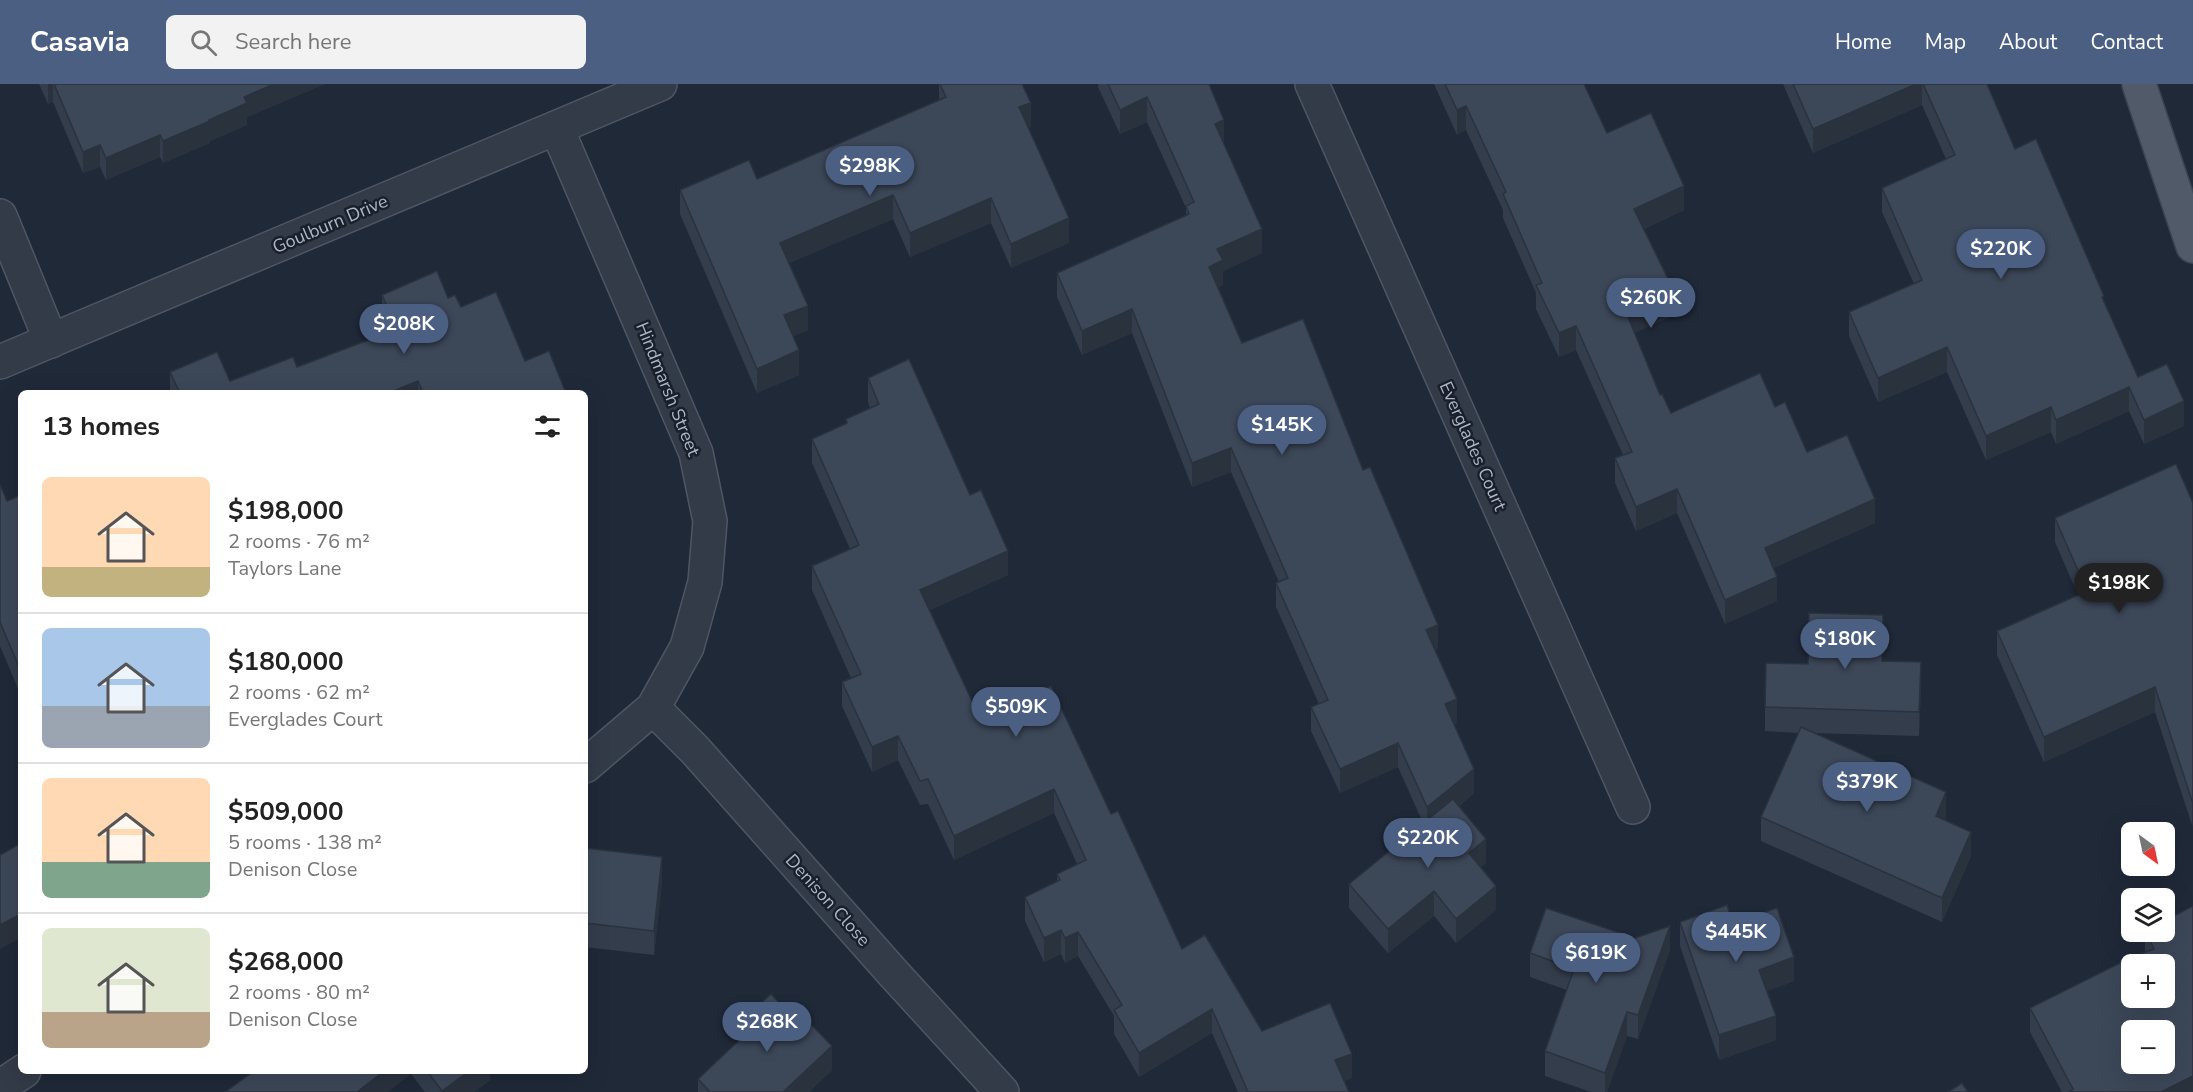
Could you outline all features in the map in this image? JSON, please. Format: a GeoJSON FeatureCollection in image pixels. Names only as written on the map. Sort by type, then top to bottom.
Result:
{"type":"FeatureCollection","features":[{"type":"Feature","properties":{"kind":"main road"},"geometry":{"type":"LineString","coordinates":[[2140,84],[2193,180]]}},
{"type":"Feature","properties":{"kind":"main road"},"geometry":{"type":"LineString","coordinates":[[2140,84],[2193,246]]}},
{"type":"Feature","properties":{"kind":"street","name":"Goulburn Drive"},"geometry":{"type":"LineString","coordinates":[[0,363],[660,84]]}},
{"type":"Feature","properties":{"kind":"street","name":"Everglades Court"},"geometry":{"type":"LineString","coordinates":[[1312,84],[1633,807]]}},
{"type":"Feature","properties":{"kind":"street","name":"Hindmarsh Street"},"geometry":{"type":"LineString","coordinates":[[557,129],[696,453],[710,521],[705,582],[687,646],[653,708],[588,763]]}},
{"type":"Feature","properties":{"kind":"street"},"geometry":{"type":"LineString","coordinates":[[0,216],[51,341]]}},
{"type":"Feature","properties":{"kind":"street","name":"Denison Close"},"geometry":{"type":"LineString","coordinates":[[653,708],[695,750],[1002,1092]]}},
{"type":"Feature","properties":{"kind":"street"},"geometry":{"type":"LineString","coordinates":[[0,1087],[20,1074]]}},
{"type":"Feature","properties":{"kind":"building"},"geometry":{"type":"Polygon","coordinates":[[[54,84],[274,84],[244,97],[247,103],[210,121],[163,141],[160,135],[106,158],[100,145],[83,152],[54,84]]]}},
{"type":"Feature","properties":{"kind":"building"},"geometry":{"type":"Polygon","coordinates":[[[940,84],[1022,84],[1031,103],[1019,107],[1069,218],[1011,244],[991,198],[910,233],[893,195],[780,243],[808,306],[784,315],[799,350],[757,369],[680,190],[749,160],[757,179],[946,97],[940,84]]]}},
{"type":"Feature","properties":{"kind":"building"},"geometry":{"type":"Polygon","coordinates":[[[1108,84],[1209,84],[1224,120],[1215,124],[1262,229],[1217,249],[1223,260],[1209,267],[1242,343],[1303,319],[1363,470],[1370,467],[1438,625],[1426,630],[1457,699],[1445,704],[1474,769],[1427,807],[1398,743],[1340,769],[1311,707],[1328,700],[1276,583],[1288,578],[1231,448],[1192,463],[1132,309],[1082,331],[1057,273],[1189,214],[1186,206],[1194,202],[1147,97],[1120,110],[1108,84]]]}},
{"type":"Feature","properties":{"kind":"building"},"geometry":{"type":"Polygon","coordinates":[[[1445,84],[1584,84],[1607,133],[1651,113],[1684,186],[1634,209],[1674,291],[1626,312],[1660,395],[1662,394],[1671,413],[1760,373],[1775,407],[1785,402],[1807,452],[1847,435],[1875,499],[1765,548],[1777,577],[1725,600],[1677,489],[1636,507],[1615,458],[1632,452],[1576,326],[1559,333],[1536,285],[1542,283],[1503,194],[1506,192],[1466,106],[1457,110],[1445,84]]]}},
{"type":"Feature","properties":{"kind":"building"},"geometry":{"type":"Polygon","coordinates":[[[1793,84],[1916,84],[1813,129],[1793,84]]]}},
{"type":"Feature","properties":{"kind":"building"},"geometry":{"type":"Polygon","coordinates":[[[1923,84],[1987,84],[2015,149],[2036,139],[2138,377],[2167,364],[2184,401],[2144,420],[2129,387],[2056,420],[2051,407],[1986,436],[1947,347],[1878,378],[1849,312],[1922,280],[1882,188],[1955,155],[1923,84]]]}},
{"type":"Feature","properties":{"kind":"building"},"geometry":{"type":"Polygon","coordinates":[[[437,271],[448,298],[455,295],[461,307],[496,292],[525,361],[549,351],[565,390],[422,390],[418,381],[396,390],[179,390],[170,372],[217,352],[230,381],[293,357],[297,367],[397,329],[382,295],[437,271]]]}},
{"type":"Feature","properties":{"kind":"building"},"geometry":{"type":"Polygon","coordinates":[[[909,359],[970,495],[981,490],[1008,551],[920,590],[980,718],[1051,686],[1111,814],[1118,811],[1182,949],[1205,935],[1262,1031],[1330,1003],[1352,1054],[1335,1060],[1349,1092],[1248,1092],[1212,1009],[1139,1053],[1114,1010],[1122,1005],[1078,932],[1065,938],[1061,930],[1044,938],[1025,897],[1060,880],[1057,874],[1086,860],[1054,789],[954,836],[928,779],[920,781],[898,736],[872,747],[842,682],[861,674],[812,566],[859,545],[812,439],[847,423],[846,419],[879,404],[868,378],[909,359]]]}},
{"type":"Feature","properties":{"kind":"building"},"geometry":{"type":"Polygon","coordinates":[[[2176,464],[2193,503],[2193,801],[2155,687],[2044,737],[1997,631],[2087,591],[2055,518],[2176,464]]]}},
{"type":"Feature","properties":{"kind":"building"},"geometry":{"type":"Polygon","coordinates":[[[0,484],[7,501],[18,496],[18,665],[0,622],[0,484]]]}},
{"type":"Feature","properties":{"kind":"building"},"geometry":{"type":"Polygon","coordinates":[[[1809,613],[1883,615],[1882,661],[1921,662],[1919,712],[1765,707],[1766,663],[1808,664],[1809,613]]]}},
{"type":"Feature","properties":{"kind":"building"},"geometry":{"type":"Polygon","coordinates":[[[1801,727],[1946,792],[1936,816],[1971,832],[1942,898],[1761,817],[1801,727]]]}},
{"type":"Feature","properties":{"kind":"building"},"geometry":{"type":"Polygon","coordinates":[[[1453,799],[1486,839],[1469,853],[1496,886],[1456,919],[1434,891],[1388,929],[1349,884],[1453,799]]]}},
{"type":"Feature","properties":{"kind":"building"},"geometry":{"type":"Polygon","coordinates":[[[18,845],[18,916],[0,925],[0,855],[18,845]]]}},
{"type":"Feature","properties":{"kind":"building"},"geometry":{"type":"Polygon","coordinates":[[[588,848],[662,857],[654,931],[588,923],[588,848]]]}},
{"type":"Feature","properties":{"kind":"building"},"geometry":{"type":"Polygon","coordinates":[[[1727,905],[1733,923],[1777,908],[1794,957],[1759,970],[1776,1016],[1719,1035],[1680,922],[1727,905]]]}},
{"type":"Feature","properties":{"kind":"building"},"geometry":{"type":"Polygon","coordinates":[[[2193,906],[2193,1076],[2161,1092],[2069,1092],[2073,1089],[2030,1008],[2121,962],[2121,1008],[2175,1008],[2175,954],[2140,954],[2154,949],[2151,942],[2175,942],[2175,915],[2193,906]]]}},
{"type":"Feature","properties":{"kind":"building"},"geometry":{"type":"Polygon","coordinates":[[[1546,908],[1635,938],[1670,926],[1638,1015],[1627,1012],[1605,1073],[1545,1051],[1574,969],[1530,953],[1546,908]]]}},
{"type":"Feature","properties":{"kind":"building"},"geometry":{"type":"Polygon","coordinates":[[[771,994],[795,1020],[801,1014],[832,1046],[783,1092],[710,1092],[698,1079],[751,1029],[742,1020],[771,994]]]}},
{"type":"Feature","properties":{"kind":"building"},"geometry":{"type":"Polygon","coordinates":[[[250,1074],[380,1074],[357,1092],[225,1092],[250,1074]]]}},
{"type":"Feature","properties":{"kind":"building"},"geometry":{"type":"Polygon","coordinates":[[[429,1074],[465,1074],[442,1091],[429,1074]]]}},
{"type":"Feature","properties":{"kind":"building"},"geometry":{"type":"Polygon","coordinates":[[[1962,1083],[1968,1092],[1948,1092],[1962,1083]]]}}]}
